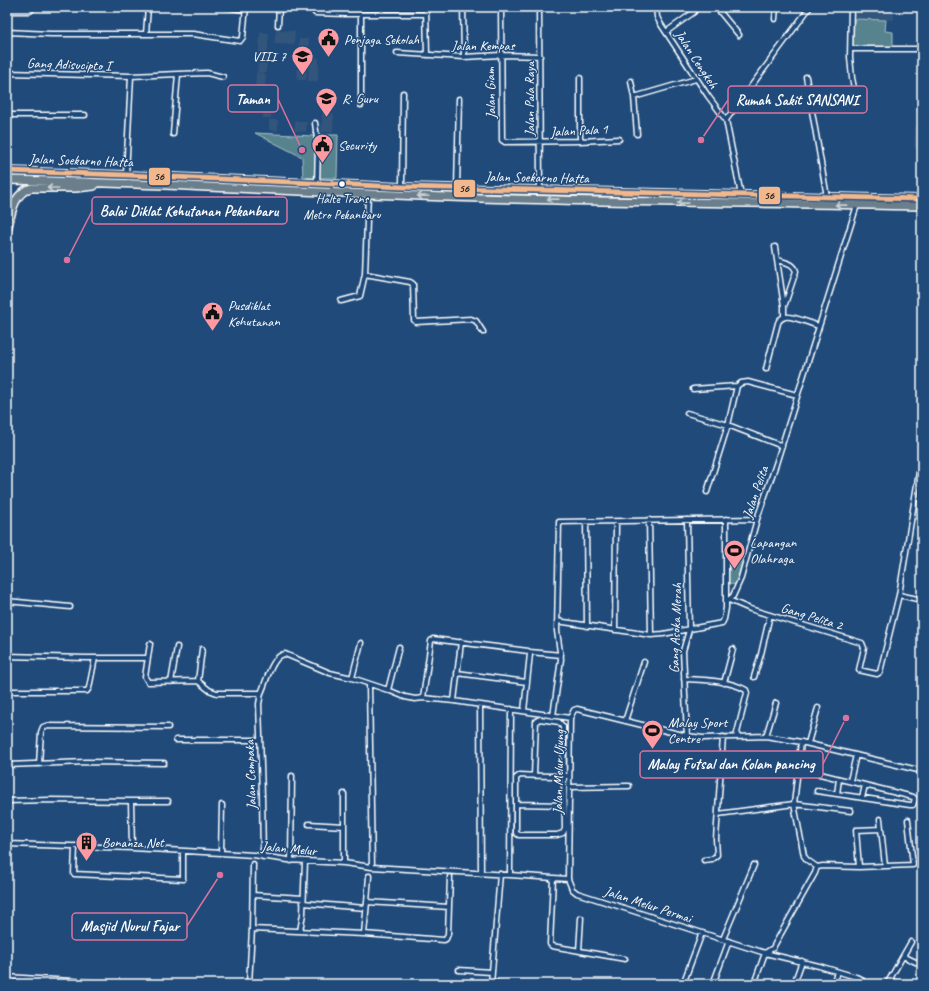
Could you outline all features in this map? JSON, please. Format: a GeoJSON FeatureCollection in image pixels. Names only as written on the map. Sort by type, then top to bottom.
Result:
{"type":"FeatureCollection","features":[{"type":"Feature","properties":{"kind":"main road","name":"Jalan Soekarno Hatta"},"geometry":{"type":"LineString","coordinates":[[7,171],[126,174],[402,187],[922,199]]}},
{"type":"Feature","properties":{"kind":"main road","name":"Jalan Soekarno Hatta"},"geometry":{"type":"LineString","coordinates":[[7,180],[106,182],[368,194],[701,203],[922,206]]}},
{"type":"Feature","properties":{"kind":"main road"},"geometry":{"type":"LineString","coordinates":[[7,231],[13,207],[18,197],[24,190],[31,188],[76,188],[94,186],[106,182]]}},
{"type":"Feature","properties":{"kind":"main road"},"geometry":{"type":"LineString","coordinates":[[280,182],[280,190]]}},
{"type":"Feature","properties":{"kind":"main road"},"geometry":{"type":"LineString","coordinates":[[701,194],[701,203]]}},
{"type":"Feature","properties":{"kind":"street"},"geometry":{"type":"LineString","coordinates":[[7,11],[30,11],[34,7]]}},
{"type":"Feature","properties":{"kind":"street"},"geometry":{"type":"LineString","coordinates":[[146,34],[148,7]]}},
{"type":"Feature","properties":{"kind":"street"},"geometry":{"type":"LineString","coordinates":[[7,32],[51,34],[193,34],[240,41],[242,37],[246,9],[226,7]]}},
{"type":"Feature","properties":{"kind":"street"},"geometry":{"type":"LineString","coordinates":[[278,25],[279,7]]}},
{"type":"Feature","properties":{"kind":"street"},"geometry":{"type":"LineString","coordinates":[[314,7],[315,13],[426,14]]}},
{"type":"Feature","properties":{"kind":"street"},"geometry":{"type":"LineString","coordinates":[[346,7],[346,14]]}},
{"type":"Feature","properties":{"kind":"street"},"geometry":{"type":"LineString","coordinates":[[382,7],[382,13]]}},
{"type":"Feature","properties":{"kind":"street"},"geometry":{"type":"LineString","coordinates":[[426,7],[427,55]]}},
{"type":"Feature","properties":{"kind":"street"},"geometry":{"type":"LineString","coordinates":[[463,7],[464,57]]}},
{"type":"Feature","properties":{"kind":"street","name":"Jalan Giam"},"geometry":{"type":"LineString","coordinates":[[501,7],[502,140],[505,142],[540,142]]}},
{"type":"Feature","properties":{"kind":"street","name":"Jalan Pala Raya"},"geometry":{"type":"LineString","coordinates":[[539,7],[540,190]]}},
{"type":"Feature","properties":{"kind":"street","name":"Jalan Cengkeh"},"geometry":{"type":"LineString","coordinates":[[656,7],[658,17],[666,32],[696,79],[726,120]]}},
{"type":"Feature","properties":{"kind":"street"},"geometry":{"type":"LineString","coordinates":[[666,32],[694,12],[696,7]]}},
{"type":"Feature","properties":{"kind":"street"},"geometry":{"type":"LineString","coordinates":[[716,7],[739,35]]}},
{"type":"Feature","properties":{"kind":"street"},"geometry":{"type":"LineString","coordinates":[[775,19],[776,7]]}},
{"type":"Feature","properties":{"kind":"street"},"geometry":{"type":"LineString","coordinates":[[741,195],[726,120],[810,7]]}},
{"type":"Feature","properties":{"kind":"street"},"geometry":{"type":"LineString","coordinates":[[750,89],[763,105],[853,100],[856,98],[852,78],[850,49],[851,7]]}},
{"type":"Feature","properties":{"kind":"street"},"geometry":{"type":"LineString","coordinates":[[360,105],[361,14]]}},
{"type":"Feature","properties":{"kind":"street"},"geometry":{"type":"LineString","coordinates":[[850,49],[922,49]]}},
{"type":"Feature","properties":{"kind":"street","name":"Jalan Kempas"},"geometry":{"type":"LineString","coordinates":[[397,53],[464,57],[501,55],[540,56]]}},
{"type":"Feature","properties":{"kind":"street","name":"Gang Adisucipto I"},"geometry":{"type":"LineString","coordinates":[[7,73],[131,76],[206,73],[223,77]]}},
{"type":"Feature","properties":{"kind":"street"},"geometry":{"type":"LineString","coordinates":[[173,134],[178,74]]}},
{"type":"Feature","properties":{"kind":"street"},"geometry":{"type":"LineString","coordinates":[[126,174],[131,76]]}},
{"type":"Feature","properties":{"kind":"street"},"geometry":{"type":"LineString","coordinates":[[806,77],[827,197]]}},
{"type":"Feature","properties":{"kind":"street"},"geometry":{"type":"LineString","coordinates":[[580,78],[580,141]]}},
{"type":"Feature","properties":{"kind":"street"},"geometry":{"type":"LineString","coordinates":[[634,97],[696,79]]}},
{"type":"Feature","properties":{"kind":"street"},"geometry":{"type":"LineString","coordinates":[[631,81],[637,134]]}},
{"type":"Feature","properties":{"kind":"street"},"geometry":{"type":"LineString","coordinates":[[402,187],[403,93]]}},
{"type":"Feature","properties":{"kind":"street"},"geometry":{"type":"LineString","coordinates":[[458,188],[459,99]]}},
{"type":"Feature","properties":{"kind":"street"},"geometry":{"type":"LineString","coordinates":[[7,115],[85,115]]}},
{"type":"Feature","properties":{"kind":"street"},"geometry":{"type":"LineString","coordinates":[[315,123],[318,146],[317,184]]}},
{"type":"Feature","properties":{"kind":"street","name":"Jalan Pala 1"},"geometry":{"type":"LineString","coordinates":[[540,142],[619,139]]}},
{"type":"Feature","properties":{"kind":"street"},"geometry":{"type":"LineString","coordinates":[[341,301],[360,296],[365,274],[368,194]]}},
{"type":"Feature","properties":{"kind":"street","name":"Jalan Pelita"},"geometry":{"type":"LineString","coordinates":[[557,621],[651,635],[689,630],[722,623],[725,617],[727,601],[733,596],[741,578],[758,519],[857,205]]}},
{"type":"Feature","properties":{"kind":"street"},"geometry":{"type":"LineString","coordinates":[[775,247],[784,306],[784,317]]}},
{"type":"Feature","properties":{"kind":"street"},"geometry":{"type":"LineString","coordinates":[[778,260],[792,265],[796,270],[784,306]]}},
{"type":"Feature","properties":{"kind":"street"},"geometry":{"type":"LineString","coordinates":[[365,274],[410,282],[413,284],[414,320],[416,322],[471,319],[476,321],[483,332]]}},
{"type":"Feature","properties":{"kind":"street"},"geometry":{"type":"LineString","coordinates":[[766,369],[780,319],[790,317],[819,326]]}},
{"type":"Feature","properties":{"kind":"street"},"geometry":{"type":"LineString","coordinates":[[693,389],[737,386],[741,383],[748,382],[797,395]]}},
{"type":"Feature","properties":{"kind":"street"},"geometry":{"type":"LineString","coordinates":[[707,492],[728,425],[737,386]]}},
{"type":"Feature","properties":{"kind":"street"},"geometry":{"type":"LineString","coordinates":[[687,413],[728,425],[782,446]]}},
{"type":"Feature","properties":{"kind":"street"},"geometry":{"type":"LineString","coordinates":[[922,454],[899,596],[922,600]]}},
{"type":"Feature","properties":{"kind":"street"},"geometry":{"type":"LineString","coordinates":[[726,519],[727,601]]}},
{"type":"Feature","properties":{"kind":"street"},"geometry":{"type":"LineString","coordinates":[[553,716],[560,655],[557,621],[559,523],[561,521],[616,522],[649,520],[758,519]]}},
{"type":"Feature","properties":{"kind":"street"},"geometry":{"type":"LineString","coordinates":[[649,520],[651,635]]}},
{"type":"Feature","properties":{"kind":"street","name":"Gang Asoka Merah"},"geometry":{"type":"LineString","coordinates":[[686,736],[683,651],[689,630],[687,520]]}},
{"type":"Feature","properties":{"kind":"street"},"geometry":{"type":"LineString","coordinates":[[586,522],[587,626]]}},
{"type":"Feature","properties":{"kind":"street"},"geometry":{"type":"LineString","coordinates":[[616,522],[616,630]]}},
{"type":"Feature","properties":{"kind":"street","name":"Gang Pelita 2"},"geometry":{"type":"LineString","coordinates":[[727,601],[862,643],[864,648],[858,670],[877,674],[880,672],[899,596]]}},
{"type":"Feature","properties":{"kind":"street"},"geometry":{"type":"LineString","coordinates":[[7,600],[70,607]]}},
{"type":"Feature","properties":{"kind":"street"},"geometry":{"type":"LineString","coordinates":[[754,676],[770,615]]}},
{"type":"Feature","properties":{"kind":"street"},"geometry":{"type":"LineString","coordinates":[[423,698],[431,641],[433,639],[560,655]]}},
{"type":"Feature","properties":{"kind":"street"},"geometry":{"type":"LineString","coordinates":[[454,701],[461,642]]}},
{"type":"Feature","properties":{"kind":"street"},"geometry":{"type":"LineString","coordinates":[[361,643],[352,678],[369,685],[388,690],[411,699],[423,698],[454,701],[570,718]]}},
{"type":"Feature","properties":{"kind":"street"},"geometry":{"type":"LineString","coordinates":[[150,644],[145,678],[146,681],[198,682],[209,690],[217,693],[261,693]]}},
{"type":"Feature","properties":{"kind":"street"},"geometry":{"type":"LineString","coordinates":[[171,682],[177,647]]}},
{"type":"Feature","properties":{"kind":"street"},"geometry":{"type":"LineString","coordinates":[[388,690],[399,647]]}},
{"type":"Feature","properties":{"kind":"street"},"geometry":{"type":"LineString","coordinates":[[724,683],[733,649]]}},
{"type":"Feature","properties":{"kind":"street"},"geometry":{"type":"LineString","coordinates":[[198,682],[202,650]]}},
{"type":"Feature","properties":{"kind":"street"},"geometry":{"type":"LineString","coordinates":[[524,711],[530,652]]}},
{"type":"Feature","properties":{"kind":"street","name":"Jalan Cempaka"},"geometry":{"type":"LineString","coordinates":[[263,857],[259,704],[261,693],[273,664],[281,654],[289,655],[316,668],[352,678]]}},
{"type":"Feature","properties":{"kind":"street"},"geometry":{"type":"LineString","coordinates":[[7,656],[148,658]]}},
{"type":"Feature","properties":{"kind":"street"},"geometry":{"type":"LineString","coordinates":[[7,691],[87,691],[89,688],[95,658]]}},
{"type":"Feature","properties":{"kind":"street"},"geometry":{"type":"LineString","coordinates":[[625,721],[644,662]]}},
{"type":"Feature","properties":{"kind":"street"},"geometry":{"type":"LineString","coordinates":[[457,673],[527,682]]}},
{"type":"Feature","properties":{"kind":"street"},"geometry":{"type":"LineString","coordinates":[[684,680],[708,680],[724,683],[745,689],[747,691],[736,737]]}},
{"type":"Feature","properties":{"kind":"street"},"geometry":{"type":"LineString","coordinates":[[369,685],[372,867]]}},
{"type":"Feature","properties":{"kind":"street"},"geometry":{"type":"LineString","coordinates":[[766,736],[776,703]]}},
{"type":"Feature","properties":{"kind":"street"},"geometry":{"type":"LineString","coordinates":[[480,705],[481,874]]}},
{"type":"Feature","properties":{"kind":"street"},"geometry":{"type":"LineString","coordinates":[[808,743],[818,708]]}},
{"type":"Feature","properties":{"kind":"street"},"geometry":{"type":"LineString","coordinates":[[510,875],[511,709]]}},
{"type":"Feature","properties":{"kind":"street","name":"Jalan Melur Ujung"},"geometry":{"type":"LineString","coordinates":[[568,879],[570,718],[574,710],[577,709],[686,736],[723,738],[766,736],[808,743],[922,771]]}},
{"type":"Feature","properties":{"kind":"street"},"geometry":{"type":"LineString","coordinates":[[534,776],[536,721],[540,719],[559,722],[563,725],[564,776],[564,829],[561,834],[518,835],[516,833],[516,778],[520,775],[534,776],[564,776],[569,776]]}},
{"type":"Feature","properties":{"kind":"street"},"geometry":{"type":"LineString","coordinates":[[39,764],[41,732],[43,727],[46,726],[168,727]]}},
{"type":"Feature","properties":{"kind":"street"},"geometry":{"type":"LineString","coordinates":[[704,860],[714,858],[717,855],[716,839],[723,738]]}},
{"type":"Feature","properties":{"kind":"street"},"geometry":{"type":"LineString","coordinates":[[176,740],[260,740]]}},
{"type":"Feature","properties":{"kind":"street"},"geometry":{"type":"LineString","coordinates":[[801,742],[794,804],[804,856],[807,860],[817,867],[859,867],[913,864],[908,820]]}},
{"type":"Feature","properties":{"kind":"street"},"geometry":{"type":"LineString","coordinates":[[850,781],[856,755]]}},
{"type":"Feature","properties":{"kind":"street"},"geometry":{"type":"LineString","coordinates":[[7,765],[86,762],[164,763]]}},
{"type":"Feature","properties":{"kind":"street"},"geometry":{"type":"LineString","coordinates":[[816,773],[913,797],[915,802],[913,805],[910,805],[817,791]]}},
{"type":"Feature","properties":{"kind":"street"},"geometry":{"type":"LineString","coordinates":[[291,860],[292,776]]}},
{"type":"Feature","properties":{"kind":"street"},"geometry":{"type":"LineString","coordinates":[[837,794],[839,779]]}},
{"type":"Feature","properties":{"kind":"street"},"geometry":{"type":"LineString","coordinates":[[862,798],[865,785]]}},
{"type":"Feature","properties":{"kind":"street"},"geometry":{"type":"LineString","coordinates":[[569,787],[629,786]]}},
{"type":"Feature","properties":{"kind":"street"},"geometry":{"type":"LineString","coordinates":[[344,794],[344,863]]}},
{"type":"Feature","properties":{"kind":"street"},"geometry":{"type":"LineString","coordinates":[[7,801],[168,801]]}},
{"type":"Feature","properties":{"kind":"street"},"geometry":{"type":"LineString","coordinates":[[131,801],[132,848]]}},
{"type":"Feature","properties":{"kind":"street"},"geometry":{"type":"LineString","coordinates":[[516,804],[564,805]]}},
{"type":"Feature","properties":{"kind":"street"},"geometry":{"type":"LineString","coordinates":[[718,814],[794,804],[851,811]]}},
{"type":"Feature","properties":{"kind":"street"},"geometry":{"type":"LineString","coordinates":[[221,853],[222,805]]}},
{"type":"Feature","properties":{"kind":"street"},"geometry":{"type":"LineString","coordinates":[[880,819],[885,866]]}},
{"type":"Feature","properties":{"kind":"street"},"geometry":{"type":"LineString","coordinates":[[309,824],[344,826]]}},
{"type":"Feature","properties":{"kind":"street"},"geometry":{"type":"LineString","coordinates":[[859,867],[856,830],[881,828]]}},
{"type":"Feature","properties":{"kind":"street","name":"Jalan Melur"},"geometry":{"type":"LineString","coordinates":[[7,844],[132,848],[221,853],[291,860],[344,863],[372,867],[568,879]]}},
{"type":"Feature","properties":{"kind":"street"},"geometry":{"type":"LineString","coordinates":[[75,846],[74,874],[161,879],[183,879],[183,851]]}},
{"type":"Feature","properties":{"kind":"street"},"geometry":{"type":"LineString","coordinates":[[300,931],[303,914],[305,861]]}},
{"type":"Feature","properties":{"kind":"street"},"geometry":{"type":"LineString","coordinates":[[249,984],[253,864]]}},
{"type":"Feature","properties":{"kind":"street"},"geometry":{"type":"LineString","coordinates":[[723,939],[754,865]]}},
{"type":"Feature","properties":{"kind":"street"},"geometry":{"type":"LineString","coordinates":[[754,984],[765,953],[773,948],[817,867]]}},
{"type":"Feature","properties":{"kind":"street"},"geometry":{"type":"LineString","coordinates":[[500,874],[491,972],[491,983],[500,984]]}},
{"type":"Feature","properties":{"kind":"street"},"geometry":{"type":"LineString","coordinates":[[364,934],[369,876]]}},
{"type":"Feature","properties":{"kind":"street"},"geometry":{"type":"LineString","coordinates":[[252,929],[364,934],[444,940],[448,934],[450,877]]}},
{"type":"Feature","properties":{"kind":"street"},"geometry":{"type":"LineString","coordinates":[[553,878],[549,943],[552,946],[625,959]]}},
{"type":"Feature","properties":{"kind":"street","name":"Jalan Melur Permai"},"geometry":{"type":"LineString","coordinates":[[568,879],[572,889],[577,893],[765,953],[838,972]]}},
{"type":"Feature","properties":{"kind":"street"},"geometry":{"type":"LineString","coordinates":[[252,895],[366,908]]}},
{"type":"Feature","properties":{"kind":"street"},"geometry":{"type":"LineString","coordinates":[[367,902],[449,907]]}},
{"type":"Feature","properties":{"kind":"street"},"geometry":{"type":"LineString","coordinates":[[579,951],[581,918]]}},
{"type":"Feature","properties":{"kind":"street"},"geometry":{"type":"LineString","coordinates":[[683,984],[702,932]]}},
{"type":"Feature","properties":{"kind":"street"},"geometry":{"type":"LineString","coordinates":[[713,984],[729,941]]}},
{"type":"Feature","properties":{"kind":"street"},"geometry":{"type":"LineString","coordinates":[[898,984],[888,982],[910,942]]}},
{"type":"Feature","properties":{"kind":"street"},"geometry":{"type":"LineString","coordinates":[[903,956],[922,965]]}},
{"type":"Feature","properties":{"kind":"street"},"geometry":{"type":"LineString","coordinates":[[794,984],[802,962]]}},
{"type":"Feature","properties":{"kind":"street"},"geometry":{"type":"LineString","coordinates":[[459,970],[491,972]]}},
{"type":"Feature","properties":{"kind":"street"},"geometry":{"type":"LineString","coordinates":[[833,984],[838,972],[861,979],[866,984]]}},
{"type":"Feature","properties":{"kind":"street"},"geometry":{"type":"LineString","coordinates":[[7,977],[119,984]]}},
{"type":"Feature","properties":{"kind":"shaded area"},"geometry":{"type":"Polygon","coordinates":[[[854,7],[894,7],[894,20],[854,19],[854,7]]]}},
{"type":"Feature","properties":{"kind":"shaded area"},"geometry":{"type":"Polygon","coordinates":[[[276,30],[295,31],[294,45],[274,44],[276,30]]]}},
{"type":"Feature","properties":{"kind":"shaded area"},"geometry":{"type":"Polygon","coordinates":[[[260,32],[269,33],[266,73],[257,73],[260,32]]]}},
{"type":"Feature","properties":{"kind":"shaded area"},"geometry":{"type":"Polygon","coordinates":[[[299,39],[309,39],[308,61],[298,61],[299,39]]]}},
{"type":"Feature","properties":{"kind":"shaded area"},"geometry":{"type":"Polygon","coordinates":[[[309,57],[319,58],[318,81],[308,81],[309,57]]]}},
{"type":"Feature","properties":{"kind":"shaded area"},"geometry":{"type":"Polygon","coordinates":[[[298,64],[307,65],[306,80],[297,80],[298,64]]]}},
{"type":"Feature","properties":{"kind":"shaded area"},"geometry":{"type":"Polygon","coordinates":[[[256,73],[266,74],[264,106],[254,106],[256,73]]]}},
{"type":"Feature","properties":{"kind":"shaded area"},"geometry":{"type":"Polygon","coordinates":[[[322,100],[334,100],[334,106],[322,105],[322,100]]]}},
{"type":"Feature","properties":{"kind":"shaded area"},"geometry":{"type":"Polygon","coordinates":[[[263,108],[271,108],[271,118],[263,118],[263,108]]]}},
{"type":"Feature","properties":{"kind":"shaded area"},"geometry":{"type":"Polygon","coordinates":[[[322,113],[334,114],[333,132],[321,132],[322,113]]]}},
{"type":"Feature","properties":{"kind":"shaded area"},"geometry":{"type":"Polygon","coordinates":[[[269,120],[278,120],[278,131],[269,130],[269,120]]]}},
{"type":"Feature","properties":{"kind":"shaded area"},"geometry":{"type":"Polygon","coordinates":[[[295,121],[307,122],[306,132],[294,131],[295,121]]]}},
{"type":"Feature","properties":{"kind":"shaded area"},"geometry":{"type":"Polygon","coordinates":[[[919,125],[921,148],[917,150],[914,147],[915,127],[919,125]]]}},
{"type":"Feature","properties":{"kind":"green space"},"geometry":{"type":"Polygon","coordinates":[[[854,19],[886,20],[885,31],[893,32],[893,47],[853,47],[854,19]]]}},
{"type":"Feature","properties":{"kind":"green space"},"geometry":{"type":"Polygon","coordinates":[[[255,133],[314,136],[317,143],[316,178],[303,177],[302,157],[255,133]]]}},
{"type":"Feature","properties":{"kind":"green space"},"geometry":{"type":"Polygon","coordinates":[[[317,135],[338,135],[337,178],[318,178],[317,135]]]}},
{"type":"Feature","properties":{"kind":"green space","name":"Lapangan Olahraga"},"geometry":{"type":"Polygon","coordinates":[[[730,553],[744,558],[735,585],[728,583],[730,553]]]}},
{"type":"Feature","properties":{"kind":"transit line","name":"56"},"geometry":{"type":"LineString","coordinates":[[7,171],[402,187],[922,199]]}},
{"type":"Feature","properties":{"kind":"place","name":"Penjaga Sekolah"},"geometry":{"type":"Point","coordinates":[328,58]}},
{"type":"Feature","properties":{"kind":"place","name":"VIII 7"},"geometry":{"type":"Point","coordinates":[302,76]}},
{"type":"Feature","properties":{"kind":"place","name":"R. Guru"},"geometry":{"type":"Point","coordinates":[327,118]}},
{"type":"Feature","properties":{"kind":"place","name":"Rumah Sakit SANSANI"},"geometry":{"type":"Point","coordinates":[701,140]}},
{"type":"Feature","properties":{"kind":"place","name":"Taman"},"geometry":{"type":"Point","coordinates":[302,150]}},
{"type":"Feature","properties":{"kind":"place","name":"Security"},"geometry":{"type":"Point","coordinates":[323,164]}},
{"type":"Feature","properties":{"kind":"place","name":"Halte Trans Metro Pekanbaru"},"geometry":{"type":"Point","coordinates":[342,184]}},
{"type":"Feature","properties":{"kind":"place","name":"Balai Diklat Kehutanan Pekanbaru"},"geometry":{"type":"Point","coordinates":[67,260]}},
{"type":"Feature","properties":{"kind":"place","name":"Pusdiklat Kehutanan"},"geometry":{"type":"Point","coordinates":[213,332]}},
{"type":"Feature","properties":{"kind":"place","name":"Lapangan Olahraga"},"geometry":{"type":"Point","coordinates":[734,570]}},
{"type":"Feature","properties":{"kind":"place","name":"Malay Futsal dan Kolam pancing"},"geometry":{"type":"Point","coordinates":[846,718]}},
{"type":"Feature","properties":{"kind":"place","name":"Malay Sport Centre"},"geometry":{"type":"Point","coordinates":[652,750]}},
{"type":"Feature","properties":{"kind":"place","name":"Bonanza Net"},"geometry":{"type":"Point","coordinates":[86,862]}},
{"type":"Feature","properties":{"kind":"place","name":"Masjid Nurul Fajar"},"geometry":{"type":"Point","coordinates":[220,875]}}]}
